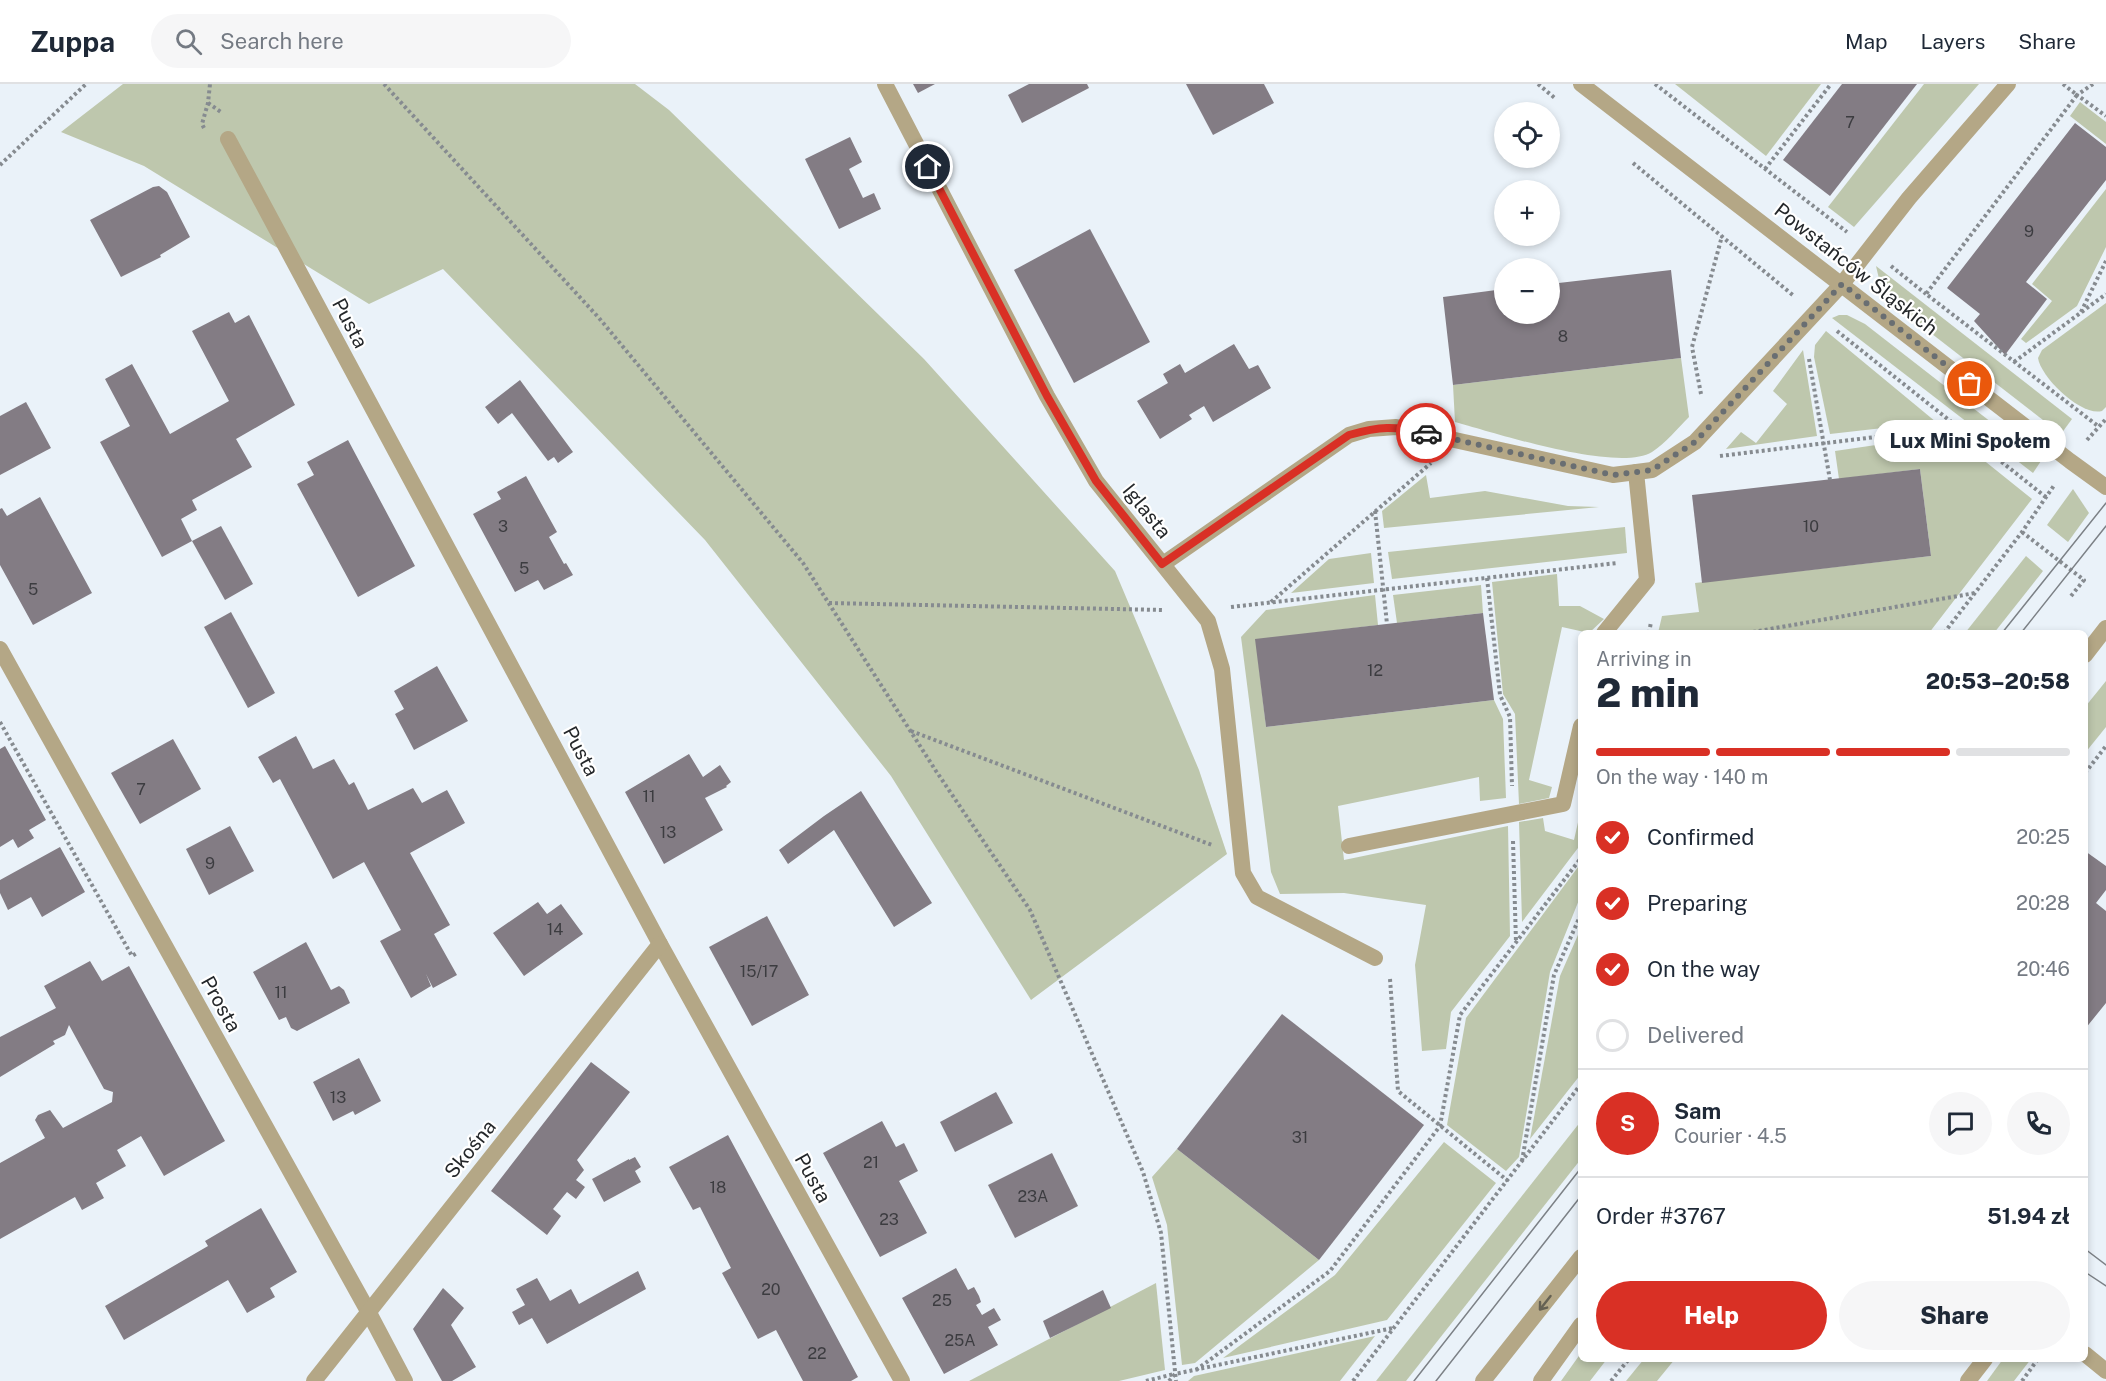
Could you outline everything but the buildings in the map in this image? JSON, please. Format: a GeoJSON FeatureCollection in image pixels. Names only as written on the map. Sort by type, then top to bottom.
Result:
{"type":"FeatureCollection","features":[{"type":"Feature","properties":{"kind":"street","name":"Iglasta"},"geometry":{"type":"LineString","coordinates":[[885,84],[1047,396],[1096,481],[1208,621],[1222,669],[1243,873],[1257,897],[1375,958]]}},
{"type":"Feature","properties":{"kind":"street","name":"Powstańców Śląskich"},"geometry":{"type":"LineString","coordinates":[[1581,84],[2106,487]]}},
{"type":"Feature","properties":{"kind":"street"},"geometry":{"type":"LineString","coordinates":[[1162,564],[1349,435],[1369,429],[1396,427],[1613,475],[1652,470],[1695,442],[1804,326],[1842,284],[1910,198],[2008,84]]}},
{"type":"Feature","properties":{"kind":"street","name":"Pusta"},"geometry":{"type":"LineString","coordinates":[[228,139],[660,944],[902,1381]]}},
{"type":"Feature","properties":{"kind":"street"},"geometry":{"type":"LineString","coordinates":[[1606,630],[1647,580],[1636,472]]}},
{"type":"Feature","properties":{"kind":"street"},"geometry":{"type":"LineString","coordinates":[[2088,651],[2106,628]]}},
{"type":"Feature","properties":{"kind":"street","name":"Prosta"},"geometry":{"type":"LineString","coordinates":[[0,649],[405,1381]]}},
{"type":"Feature","properties":{"kind":"street"},"geometry":{"type":"LineString","coordinates":[[1349,846],[1563,804],[1578,739]]}},
{"type":"Feature","properties":{"kind":"street","name":"Skośna"},"geometry":{"type":"LineString","coordinates":[[314,1381],[660,944]]}},
{"type":"Feature","properties":{"kind":"street"},"geometry":{"type":"LineString","coordinates":[[1483,1381],[1578,1261]]}},
{"type":"Feature","properties":{"kind":"street"},"geometry":{"type":"LineString","coordinates":[[1541,1381],[1578,1329]]}},
{"type":"Feature","properties":{"kind":"street"},"geometry":{"type":"LineString","coordinates":[[2088,1356],[2106,1371]]}},
{"type":"Feature","properties":{"kind":"street"},"geometry":{"type":"LineString","coordinates":[[1968,1381],[1983,1362]]}},
{"type":"Feature","properties":{"kind":"path"},"geometry":{"type":"LineString","coordinates":[[0,165],[86,84]]}},
{"type":"Feature","properties":{"kind":"path"},"geometry":{"type":"LineString","coordinates":[[208,103],[210,84]]}},
{"type":"Feature","properties":{"kind":"path"},"geometry":{"type":"LineString","coordinates":[[384,84],[599,318],[802,563],[1029,910],[1143,1172],[1161,1233],[1176,1381]]}},
{"type":"Feature","properties":{"kind":"path"},"geometry":{"type":"LineString","coordinates":[[1538,84],[1562,104]]}},
{"type":"Feature","properties":{"kind":"path"},"geometry":{"type":"LineString","coordinates":[[1655,84],[2098,426]]}},
{"type":"Feature","properties":{"kind":"path"},"geometry":{"type":"LineString","coordinates":[[1765,169],[1831,84]]}},
{"type":"Feature","properties":{"kind":"path"},"geometry":{"type":"LineString","coordinates":[[2063,84],[2106,116]]}},
{"type":"Feature","properties":{"kind":"path"},"geometry":{"type":"LineString","coordinates":[[1926,294],[2078,96],[2093,84]]}},
{"type":"Feature","properties":{"kind":"path"},"geometry":{"type":"LineString","coordinates":[[1632,162],[1815,313],[2047,498]]}},
{"type":"Feature","properties":{"kind":"path"},"geometry":{"type":"LineString","coordinates":[[2081,313],[2106,261]]}},
{"type":"Feature","properties":{"kind":"path"},"geometry":{"type":"LineString","coordinates":[[2014,362],[2106,294]]}},
{"type":"Feature","properties":{"kind":"path"},"geometry":{"type":"LineString","coordinates":[[1804,326],[1830,480]]}},
{"type":"Feature","properties":{"kind":"path"},"geometry":{"type":"LineString","coordinates":[[2081,448],[2106,419]]}},
{"type":"Feature","properties":{"kind":"path"},"geometry":{"type":"LineString","coordinates":[[1270,602],[1457,440]]}},
{"type":"Feature","properties":{"kind":"path"},"geometry":{"type":"LineString","coordinates":[[1946,630],[2047,498],[2060,475]]}},
{"type":"Feature","properties":{"kind":"path"},"geometry":{"type":"LineString","coordinates":[[1375,511],[1387,624]]}},
{"type":"Feature","properties":{"kind":"path"},"geometry":{"type":"LineString","coordinates":[[2022,532],[2084,580],[2071,596]]}},
{"type":"Feature","properties":{"kind":"path"},"geometry":{"type":"LineString","coordinates":[[828,603],[1199,610],[1645,560]]}},
{"type":"Feature","properties":{"kind":"path"},"geometry":{"type":"LineString","coordinates":[[1487,578],[1500,694],[1510,717],[1516,942]]}},
{"type":"Feature","properties":{"kind":"path"},"geometry":{"type":"LineString","coordinates":[[1764,630],[1975,593]]}},
{"type":"Feature","properties":{"kind":"path"},"geometry":{"type":"LineString","coordinates":[[0,722],[132,956],[160,938]]}},
{"type":"Feature","properties":{"kind":"path"},"geometry":{"type":"LineString","coordinates":[[910,730],[1241,855]]}},
{"type":"Feature","properties":{"kind":"path"},"geometry":{"type":"LineString","coordinates":[[2088,768],[2106,746]]}},
{"type":"Feature","properties":{"kind":"path"},"geometry":{"type":"LineString","coordinates":[[1196,1370],[1330,1271],[1440,1126],[1460,1015],[1578,862]]}},
{"type":"Feature","properties":{"kind":"path"},"geometry":{"type":"LineString","coordinates":[[1522,1162],[1554,975],[1578,921]]}},
{"type":"Feature","properties":{"kind":"path"},"geometry":{"type":"LineString","coordinates":[[1375,958],[1389,966],[1398,1090],[1508,1181]]}},
{"type":"Feature","properties":{"kind":"path"},"geometry":{"type":"LineString","coordinates":[[1353,1381],[1578,1088]]}},
{"type":"Feature","properties":{"kind":"path"},"geometry":{"type":"LineString","coordinates":[[1146,1381],[1393,1329]]}},
{"type":"Feature","properties":{"kind":"path"},"geometry":{"type":"LineString","coordinates":[[1611,1381],[1627,1362]]}},
{"type":"Feature","properties":{"kind":"path"},"geometry":{"type":"LineString","coordinates":[[2022,1381],[2036,1362]]}},
{"type":"Feature","properties":{"kind":"path"},"geometry":{"type":"LineString","coordinates":[[1168,1381],[1175,1374]]}},
{"type":"Feature","properties":{"kind":"green space"},"geometry":{"type":"Polygon","coordinates":[[[123,84],[635,84],[669,110],[924,359],[1115,571],[1199,770],[1227,854],[1031,1000],[891,776],[705,540],[443,269],[369,304],[144,166],[61,132],[123,84]]]}},
{"type":"Feature","properties":{"kind":"green space"},"geometry":{"type":"Polygon","coordinates":[[[1675,84],[1821,84],[1766,156],[1675,84]]]}},
{"type":"Feature","properties":{"kind":"green space"},"geometry":{"type":"Polygon","coordinates":[[[1924,84],[1979,84],[1854,227],[1828,207],[1924,84]]]}},
{"type":"Feature","properties":{"kind":"green space"},"geometry":{"type":"Polygon","coordinates":[[[2080,102],[2106,122],[2106,144],[2070,116],[2080,102]]]}},
{"type":"Feature","properties":{"kind":"green space"},"geometry":{"type":"Polygon","coordinates":[[[2106,189],[2106,247],[2077,306],[2026,343],[2021,339],[2052,301],[2032,284],[2106,189]]]}},
{"type":"Feature","properties":{"kind":"green space"},"geometry":{"type":"Polygon","coordinates":[[[1876,266],[2072,419],[2061,434],[1883,296],[1876,266]]]}},
{"type":"Feature","properties":{"kind":"green space"},"geometry":{"type":"Polygon","coordinates":[[[2106,303],[2106,407],[2102,411],[2094,411],[2074,402],[2054,385],[2046,376],[2038,358],[2042,350],[2106,303]]]}},
{"type":"Feature","properties":{"kind":"green space"},"geometry":{"type":"Polygon","coordinates":[[[1847,315],[1865,324],[2041,461],[2033,473],[1832,318],[1847,315]]]}},
{"type":"Feature","properties":{"kind":"green space"},"geometry":{"type":"Polygon","coordinates":[[[1826,331],[1936,422],[1830,434],[1814,357],[1815,345],[1826,331]]]}},
{"type":"Feature","properties":{"kind":"green space"},"geometry":{"type":"Polygon","coordinates":[[[1803,350],[1817,436],[1726,449],[1741,432],[1756,443],[1787,404],[1773,391],[1803,350]]]}},
{"type":"Feature","properties":{"kind":"green space"},"geometry":{"type":"Polygon","coordinates":[[[1681,358],[1689,417],[1657,449],[1635,457],[1612,458],[1585,455],[1526,442],[1455,422],[1453,385],[1681,358]]]}},
{"type":"Feature","properties":{"kind":"green space"},"geometry":{"type":"Polygon","coordinates":[[[1951,434],[2032,499],[1931,630],[1659,630],[1662,616],[1699,612],[1695,583],[1931,556],[1920,469],[1839,479],[1835,451],[1951,434]]]}},
{"type":"Feature","properties":{"kind":"green space"},"geometry":{"type":"Polygon","coordinates":[[[1426,475],[1430,498],[1485,491],[1568,506],[1599,507],[1384,528],[1382,511],[1426,475]]]}},
{"type":"Feature","properties":{"kind":"green space"},"geometry":{"type":"Polygon","coordinates":[[[2073,489],[2089,513],[2068,542],[2047,525],[2073,489]]]}},
{"type":"Feature","properties":{"kind":"green space"},"geometry":{"type":"Polygon","coordinates":[[[1625,527],[1627,553],[1392,579],[1388,552],[1625,527]]]}},
{"type":"Feature","properties":{"kind":"green space"},"geometry":{"type":"Polygon","coordinates":[[[1371,553],[1374,583],[1291,593],[1329,559],[1371,553]]]}},
{"type":"Feature","properties":{"kind":"green space"},"geometry":{"type":"Polygon","coordinates":[[[2026,556],[2043,571],[1996,630],[1967,630],[2026,556]]]}},
{"type":"Feature","properties":{"kind":"green space"},"geometry":{"type":"Polygon","coordinates":[[[1557,574],[1559,606],[1580,606],[1604,619],[1592,630],[1578,631],[1562,627],[1529,780],[1552,787],[1549,798],[1519,804],[1515,714],[1503,694],[1492,582],[1557,574]]]}},
{"type":"Feature","properties":{"kind":"green space"},"geometry":{"type":"Polygon","coordinates":[[[1481,585],[1483,613],[1397,623],[1393,595],[1481,585]]]}},
{"type":"Feature","properties":{"kind":"green space"},"geometry":{"type":"Polygon","coordinates":[[[1375,595],[1378,625],[1256,640],[1266,727],[1494,700],[1503,719],[1506,798],[1480,801],[1479,777],[1338,806],[1344,860],[1508,826],[1510,936],[1451,1012],[1446,1049],[1422,1051],[1415,965],[1426,905],[1344,893],[1280,894],[1271,872],[1241,637],[1266,610],[1375,595]]]}},
{"type":"Feature","properties":{"kind":"green space"},"geometry":{"type":"Polygon","coordinates":[[[2106,681],[2106,727],[2088,749],[2088,703],[2106,681]]]}},
{"type":"Feature","properties":{"kind":"green space"},"geometry":{"type":"Polygon","coordinates":[[[1543,818],[1545,831],[1574,840],[1578,822],[1578,848],[1522,922],[1519,822],[1543,818]]]}},
{"type":"Feature","properties":{"kind":"green space"},"geometry":{"type":"Polygon","coordinates":[[[1578,867],[1578,902],[1550,972],[1519,1157],[1506,1171],[1447,1125],[1466,1018],[1578,867]]]}},
{"type":"Feature","properties":{"kind":"green space"},"geometry":{"type":"Polygon","coordinates":[[[1578,935],[1578,1078],[1530,1139],[1560,976],[1578,935]]]}},
{"type":"Feature","properties":{"kind":"green space"},"geometry":{"type":"Polygon","coordinates":[[[1578,1125],[1578,1163],[1406,1381],[1376,1381],[1578,1125]]]}},
{"type":"Feature","properties":{"kind":"green space"},"geometry":{"type":"Polygon","coordinates":[[[1444,1142],[1496,1183],[1387,1320],[1223,1358],[1335,1275],[1444,1142]]]}},
{"type":"Feature","properties":{"kind":"green space"},"geometry":{"type":"Polygon","coordinates":[[[1177,1149],[1319,1260],[1195,1363],[1182,1365],[1167,1225],[1152,1177],[1177,1149]]]}},
{"type":"Feature","properties":{"kind":"green space"},"geometry":{"type":"Polygon","coordinates":[[[1156,1283],[1165,1370],[1119,1381],[969,1381],[1156,1283]]]}},
{"type":"Feature","properties":{"kind":"green space"},"geometry":{"type":"Polygon","coordinates":[[[1375,1336],[1340,1381],[1188,1381],[1194,1376],[1375,1336]]]}},
{"type":"Feature","properties":{"kind":"green space"},"geometry":{"type":"Polygon","coordinates":[[[1578,1357],[1578,1362],[1605,1362],[1590,1381],[1561,1381],[1578,1357]]]}},
{"type":"Feature","properties":{"kind":"green space"},"geometry":{"type":"Polygon","coordinates":[[[1642,1362],[1673,1362],[1657,1381],[1626,1381],[1642,1362]]]}},
{"type":"Feature","properties":{"kind":"green space"},"geometry":{"type":"Polygon","coordinates":[[[2001,1362],[2029,1362],[2014,1381],[1987,1381],[2001,1362]]]}},
{"type":"Feature","properties":{"kind":"tram line"},"geometry":{"type":"LineString","coordinates":[[2004,630],[2106,503]]}},
{"type":"Feature","properties":{"kind":"tram line"},"geometry":{"type":"LineString","coordinates":[[2023,630],[2106,526]]}},
{"type":"Feature","properties":{"kind":"tram line"},"geometry":{"type":"LineString","coordinates":[[1414,1381],[1578,1172]]}},
{"type":"Feature","properties":{"kind":"tram line"},"geometry":{"type":"LineString","coordinates":[[1436,1381],[1578,1200]]}},
{"type":"Feature","properties":{"kind":"tram line"},"geometry":{"type":"LineString","coordinates":[[2088,1251],[2106,1265]]}},
{"type":"Feature","properties":{"kind":"tram line"},"geometry":{"type":"LineString","coordinates":[[2088,1274],[2106,1286]]}},
{"type":"Feature","properties":{"kind":"way so far"},"geometry":{"type":"LineString","coordinates":[[1426,433],[1613,475],[1652,470],[1695,442],[1842,284],[1970,384]]}},
{"type":"Feature","properties":{"kind":"place","name":"Lux Mini Społem"},"geometry":{"type":"Point","coordinates":[1970,384]}},
{"type":"Feature","properties":{"kind":"route"},"geometry":{"type":"LineString","coordinates":[[928,167],[1047,396],[1096,481],[1162,564],[1349,435],[1369,429],[1396,427],[1426,433]]}}]}
